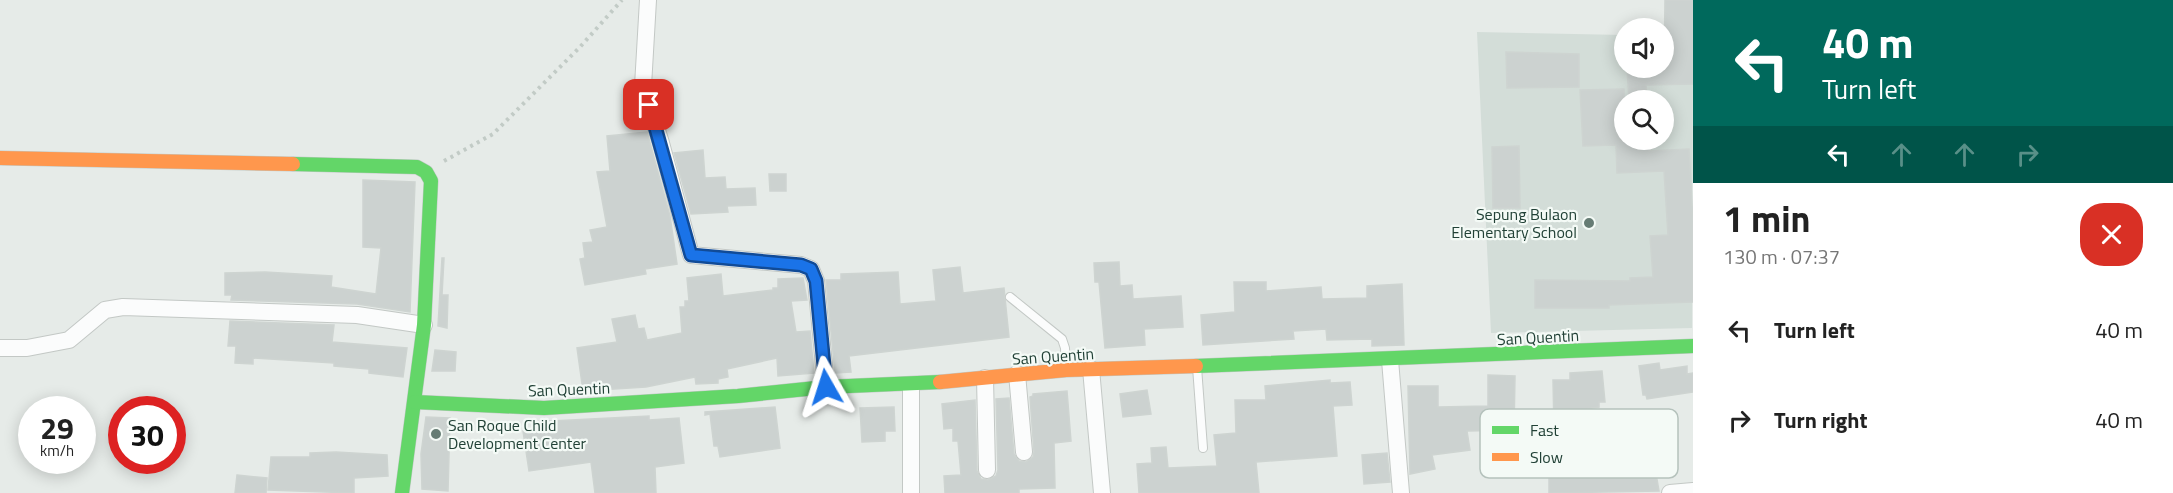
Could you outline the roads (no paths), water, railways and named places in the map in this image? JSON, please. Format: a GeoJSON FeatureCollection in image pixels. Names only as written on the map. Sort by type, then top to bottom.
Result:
{"type":"FeatureCollection","features":[{"type":"Feature","properties":{"kind":"street"},"geometry":{"type":"LineString","coordinates":[[648,0],[643,86],[691,255],[801,265],[811,269],[816,281],[826,387]]}},
{"type":"Feature","properties":{"kind":"street"},"geometry":{"type":"LineString","coordinates":[[0,158],[417,167],[426,172],[431,181],[424,325],[417,363],[415,402],[402,493]]}},
{"type":"Feature","properties":{"kind":"street"},"geometry":{"type":"LineString","coordinates":[[0,348],[27,348],[69,340],[105,310],[123,307],[357,315],[424,325]]}},
{"type":"Feature","properties":{"kind":"street","name":"San Quentin"},"geometry":{"type":"LineString","coordinates":[[415,402],[544,408],[738,396],[826,387],[911,385],[1066,370],[1390,360],[1693,346]]}},
{"type":"Feature","properties":{"kind":"street"},"geometry":{"type":"LineString","coordinates":[[1390,360],[1401,493]]}},
{"type":"Feature","properties":{"kind":"street"},"geometry":{"type":"LineString","coordinates":[[1091,369],[1102,493]]}},
{"type":"Feature","properties":{"kind":"street"},"geometry":{"type":"LineString","coordinates":[[1017,374],[1024,452]]}},
{"type":"Feature","properties":{"kind":"street"},"geometry":{"type":"LineString","coordinates":[[985,378],[987,470]]}},
{"type":"Feature","properties":{"kind":"street"},"geometry":{"type":"LineString","coordinates":[[911,385],[911,493]]}},
{"type":"Feature","properties":{"kind":"street"},"geometry":{"type":"LineString","coordinates":[[1670,493],[1693,491]]}},
{"type":"Feature","properties":{"kind":"lane"},"geometry":{"type":"LineString","coordinates":[[1010,297],[1062,339],[1065,348],[1066,370]]}},
{"type":"Feature","properties":{"kind":"lane"},"geometry":{"type":"LineString","coordinates":[[1197,367],[1203,448]]}},
{"type":"Feature","properties":{"kind":"place","name":"Sepung Bulaon Elementary School"},"geometry":{"type":"Point","coordinates":[1589,223]}},
{"type":"Feature","properties":{"kind":"place","name":"San Roque Child Development Center"},"geometry":{"type":"Point","coordinates":[436,434]}}]}
